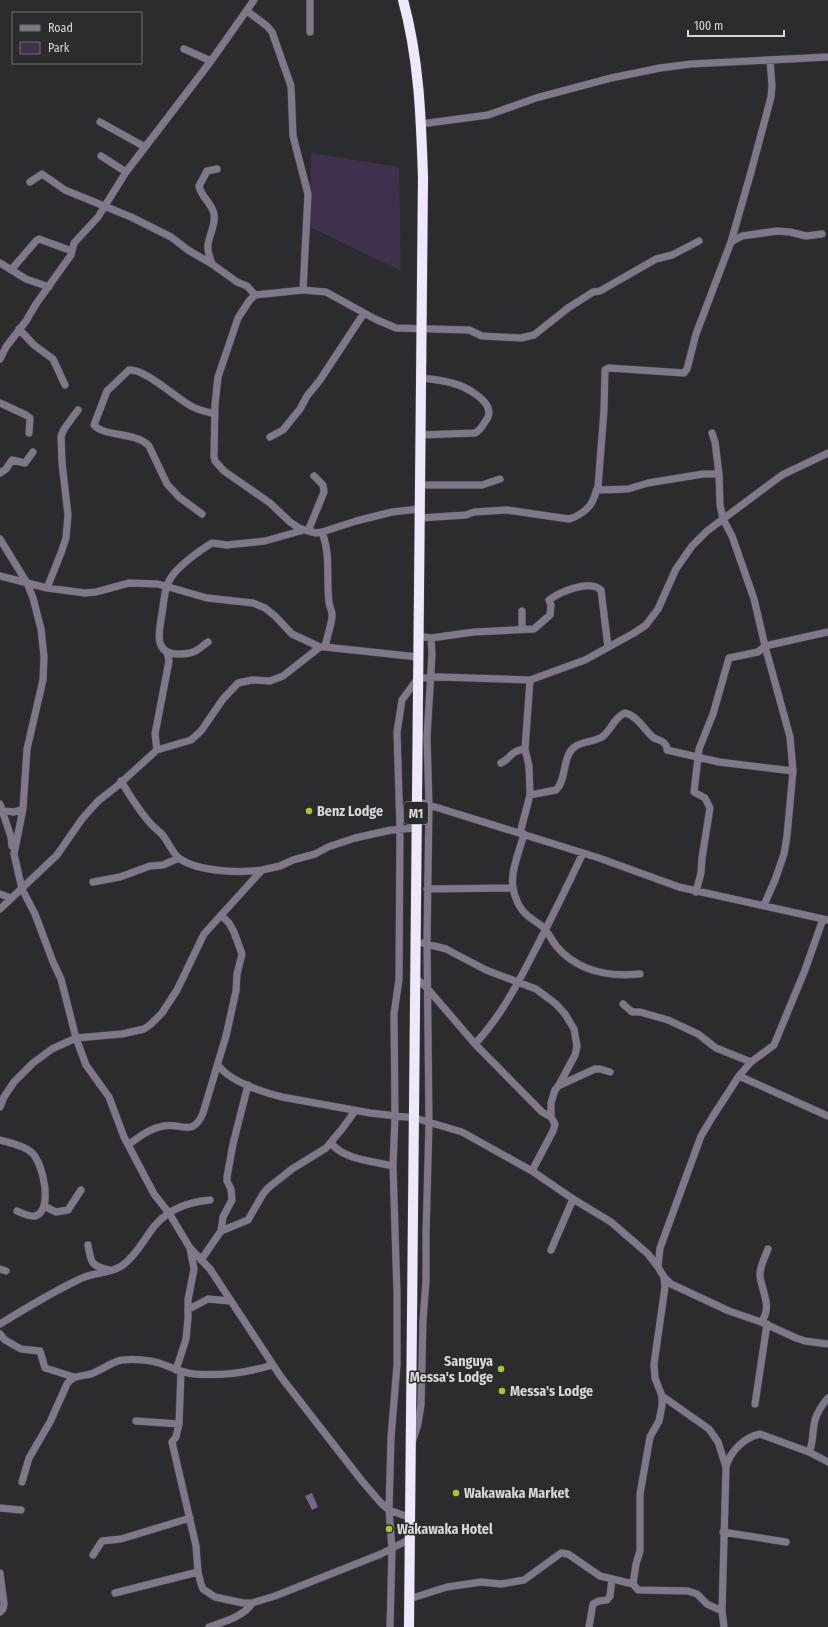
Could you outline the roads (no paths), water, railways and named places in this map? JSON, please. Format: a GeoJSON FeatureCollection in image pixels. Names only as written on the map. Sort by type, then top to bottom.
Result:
{"type":"FeatureCollection","features":[{"type":"Feature","properties":{"kind":"highway","name":"M1"},"geometry":{"type":"LineString","coordinates":[[403,0],[412,37],[416,62],[421,124],[422,223],[416,801],[415,1118],[409,1627]]}},
{"type":"Feature","properties":{"kind":"street"},"geometry":{"type":"LineString","coordinates":[[0,359],[3,346],[19,330],[49,287],[72,251],[74,243],[105,208],[126,172],[212,61],[254,0]]}},
{"type":"Feature","properties":{"kind":"street"},"geometry":{"type":"LineString","coordinates":[[310,0],[310,32]]}},
{"type":"Feature","properties":{"kind":"street"},"geometry":{"type":"LineString","coordinates":[[247,11],[267,26],[272,32],[291,86],[293,136],[308,194],[303,290]]}},
{"type":"Feature","properties":{"kind":"street"},"geometry":{"type":"LineString","coordinates":[[184,49],[212,61]]}},
{"type":"Feature","properties":{"kind":"street"},"geometry":{"type":"LineString","coordinates":[[421,124],[488,115],[536,98],[611,78],[653,70],[691,64],[828,57]]}},
{"type":"Feature","properties":{"kind":"street"},"geometry":{"type":"LineString","coordinates":[[699,241],[672,255],[656,259],[600,291],[593,292],[564,311],[534,335],[521,338],[482,336],[469,330],[396,328],[364,313],[326,292],[303,290],[255,295],[242,310],[235,325],[218,377],[215,391],[215,461],[232,478],[270,503],[290,522],[306,531],[316,533],[392,512],[466,515],[474,512],[507,510],[569,519],[577,517],[593,502],[595,492],[598,487],[606,368],[684,373],[687,369],[696,334],[731,242],[751,172],[772,86],[770,60]]}},
{"type":"Feature","properties":{"kind":"street"},"geometry":{"type":"LineString","coordinates":[[100,122],[145,147]]}},
{"type":"Feature","properties":{"kind":"street"},"geometry":{"type":"LineString","coordinates":[[101,156],[126,172]]}},
{"type":"Feature","properties":{"kind":"street"},"geometry":{"type":"LineString","coordinates":[[212,264],[208,245],[214,226],[214,214],[199,186],[207,171],[217,169]]}},
{"type":"Feature","properties":{"kind":"street"},"geometry":{"type":"LineString","coordinates":[[30,182],[42,174],[65,190],[105,208],[131,217],[158,230],[171,237],[237,282],[247,286],[255,295]]}},
{"type":"Feature","properties":{"kind":"street"},"geometry":{"type":"LineString","coordinates":[[731,242],[742,236],[777,231],[790,232],[806,236],[822,234]]}},
{"type":"Feature","properties":{"kind":"street"},"geometry":{"type":"LineString","coordinates":[[11,270],[39,239],[72,251]]}},
{"type":"Feature","properties":{"kind":"street"},"geometry":{"type":"LineString","coordinates":[[0,263],[26,279],[49,287]]}},
{"type":"Feature","properties":{"kind":"street"},"geometry":{"type":"LineString","coordinates":[[270,437],[283,430],[300,409],[307,396],[320,380],[364,313]]}},
{"type":"Feature","properties":{"kind":"street"},"geometry":{"type":"LineString","coordinates":[[19,330],[34,345],[52,359],[65,385]]}},
{"type":"Feature","properties":{"kind":"street"},"geometry":{"type":"LineString","coordinates":[[202,514],[179,497],[167,484],[146,442],[98,429],[94,425],[107,391],[125,372],[133,369],[190,406],[215,414]]}},
{"type":"Feature","properties":{"kind":"street"},"geometry":{"type":"LineString","coordinates":[[420,378],[452,383],[467,390],[478,396],[486,403],[490,411],[489,416],[479,431],[475,433],[420,435]]}},
{"type":"Feature","properties":{"kind":"street"},"geometry":{"type":"LineString","coordinates":[[0,403],[30,418],[29,433]]}},
{"type":"Feature","properties":{"kind":"street"},"geometry":{"type":"LineString","coordinates":[[47,588],[66,538],[68,516],[62,463],[61,436],[64,429],[78,410]]}},
{"type":"Feature","properties":{"kind":"street"},"geometry":{"type":"LineString","coordinates":[[712,433],[715,442],[719,474],[720,505],[723,518],[732,536],[754,599],[765,646],[790,737],[793,771],[787,836],[784,854],[764,905]]}},
{"type":"Feature","properties":{"kind":"street"},"geometry":{"type":"LineString","coordinates":[[0,473],[6,469],[12,460],[25,463],[33,452]]}},
{"type":"Feature","properties":{"kind":"street"},"geometry":{"type":"LineString","coordinates":[[390,1627],[392,1549],[389,1510],[391,1437],[397,1365],[397,1293],[393,1166],[395,1117],[394,1014],[399,980],[400,829],[397,732],[402,700],[418,678],[430,677],[530,680],[585,660],[634,633],[646,625],[658,609],[676,569],[692,546],[707,531],[782,475],[828,453]]}},
{"type":"Feature","properties":{"kind":"street"},"geometry":{"type":"LineString","coordinates":[[598,487],[601,490],[628,489],[648,483],[703,474],[719,474]]}},
{"type":"Feature","properties":{"kind":"street"},"geometry":{"type":"LineString","coordinates":[[306,531],[324,492],[323,485],[314,476]]}},
{"type":"Feature","properties":{"kind":"street"},"geometry":{"type":"LineString","coordinates":[[419,486],[482,485],[500,479]]}},
{"type":"Feature","properties":{"kind":"street"},"geometry":{"type":"LineString","coordinates":[[208,642],[202,645],[195,652],[190,653],[176,654],[168,652],[162,648],[159,640],[166,586],[177,570],[212,543],[227,545],[265,541],[306,531]]}},
{"type":"Feature","properties":{"kind":"street"},"geometry":{"type":"LineString","coordinates":[[0,909],[57,855],[82,819],[98,801],[157,750],[191,740],[201,730],[223,699],[238,683],[252,680],[270,680],[283,676],[322,647],[332,616],[328,589],[328,557],[326,543],[322,532]]}},
{"type":"Feature","properties":{"kind":"street"},"geometry":{"type":"LineString","coordinates":[[0,539],[28,583],[41,629],[44,666],[41,689],[27,749],[23,809],[14,854]]}},
{"type":"Feature","properties":{"kind":"street"},"geometry":{"type":"LineString","coordinates":[[0,576],[47,588],[85,593],[96,592],[129,583],[166,586],[207,598],[253,603],[275,616],[292,634],[322,647],[418,657]]}},
{"type":"Feature","properties":{"kind":"street"},"geometry":{"type":"LineString","coordinates":[[418,636],[432,638],[474,632],[534,629],[550,615],[551,605],[549,600],[564,590],[590,585],[597,586],[601,590],[604,602],[608,647]]}},
{"type":"Feature","properties":{"kind":"street"},"geometry":{"type":"LineString","coordinates":[[522,611],[522,630]]}},
{"type":"Feature","properties":{"kind":"street"},"geometry":{"type":"LineString","coordinates":[[696,892],[701,873],[710,808],[705,798],[694,792],[699,749],[713,714],[729,658],[758,652],[765,646],[828,632]]}},
{"type":"Feature","properties":{"kind":"street"},"geometry":{"type":"LineString","coordinates":[[410,1448],[418,1424],[421,1405],[423,1320],[426,1281],[429,1122],[427,889],[429,805],[427,737],[432,638]]}},
{"type":"Feature","properties":{"kind":"street"},"geometry":{"type":"LineString","coordinates":[[157,750],[155,734],[169,661],[168,652]]}},
{"type":"Feature","properties":{"kind":"street"},"geometry":{"type":"LineString","coordinates":[[530,680],[525,749],[529,766],[530,795],[512,879],[513,888],[526,915],[546,930],[556,946],[578,964],[606,974],[622,976],[640,974]]}},
{"type":"Feature","properties":{"kind":"street"},"geometry":{"type":"LineString","coordinates":[[530,795],[556,790],[561,784],[568,755],[572,750],[579,744],[603,736],[618,718],[625,713],[630,714],[635,718],[655,739],[661,740],[666,744],[667,750],[743,765],[793,771]]}},
{"type":"Feature","properties":{"kind":"street"},"geometry":{"type":"LineString","coordinates":[[501,763],[516,750],[525,749]]}},
{"type":"Feature","properties":{"kind":"street"},"geometry":{"type":"LineString","coordinates":[[121,781],[137,806],[152,825],[163,835],[179,858],[195,866],[218,870],[262,870],[280,866],[293,860],[315,854],[328,847],[355,838],[400,829],[416,828]]}},
{"type":"Feature","properties":{"kind":"street"},"geometry":{"type":"LineString","coordinates":[[416,801],[522,833],[696,892],[764,905],[825,920],[774,1044],[751,1062],[739,1076],[701,1136],[660,1248],[658,1267]]}},
{"type":"Feature","properties":{"kind":"street"},"geometry":{"type":"LineString","coordinates":[[1,808],[14,812],[23,809]]}},
{"type":"Feature","properties":{"kind":"street"},"geometry":{"type":"LineString","coordinates":[[1,808],[11,837],[22,889],[35,914],[52,962],[61,980],[76,1038],[86,1065],[109,1097],[128,1145],[148,1183],[169,1213],[190,1248],[210,1269],[273,1365],[362,1481],[389,1510],[411,1518]]}},
{"type":"Feature","properties":{"kind":"street"},"geometry":{"type":"LineString","coordinates":[[475,1044],[497,1018],[518,981],[546,930],[582,853]]}},
{"type":"Feature","properties":{"kind":"street"},"geometry":{"type":"LineString","coordinates":[[93,882],[120,877],[150,866],[163,865],[179,858]]}},
{"type":"Feature","properties":{"kind":"street"},"geometry":{"type":"LineString","coordinates":[[0,1107],[4,1097],[14,1082],[33,1062],[52,1049],[76,1038],[122,1034],[144,1029],[151,1024],[162,1013],[177,990],[204,934],[262,870]]}},
{"type":"Feature","properties":{"kind":"street"},"geometry":{"type":"LineString","coordinates":[[427,889],[513,888]]}},
{"type":"Feature","properties":{"kind":"street"},"geometry":{"type":"LineString","coordinates":[[0,894],[11,898]]}},
{"type":"Feature","properties":{"kind":"street"},"geometry":{"type":"LineString","coordinates":[[128,1145],[151,1130],[163,1126],[171,1125],[190,1128],[194,1127],[200,1120],[203,1113],[218,1065],[236,991],[237,974],[242,954],[234,932],[229,923],[221,915]]}},
{"type":"Feature","properties":{"kind":"street"},"geometry":{"type":"LineString","coordinates":[[415,942],[427,943],[446,949],[486,970],[536,989],[556,1004],[565,1014],[574,1029],[577,1046],[575,1055],[560,1085],[555,1090],[551,1103],[551,1117],[555,1124],[553,1131],[532,1171]]}},
{"type":"Feature","properties":{"kind":"street"},"geometry":{"type":"LineString","coordinates":[[415,977],[427,988],[475,1044],[542,1112],[551,1117]]}},
{"type":"Feature","properties":{"kind":"street"},"geometry":{"type":"LineString","coordinates":[[624,1004],[632,1012],[640,1012],[668,1020],[698,1034],[716,1048],[751,1062]]}},
{"type":"Feature","properties":{"kind":"street"},"geometry":{"type":"LineString","coordinates":[[218,1065],[227,1075],[269,1094],[298,1101],[355,1111],[395,1117],[415,1118],[462,1132],[532,1171],[614,1225],[648,1254],[664,1277],[671,1284],[729,1311],[764,1323],[800,1340],[828,1344]]}},
{"type":"Feature","properties":{"kind":"street"},"geometry":{"type":"LineString","coordinates":[[560,1085],[595,1069],[610,1072]]}},
{"type":"Feature","properties":{"kind":"street"},"geometry":{"type":"LineString","coordinates":[[739,1076],[828,1116]]}},
{"type":"Feature","properties":{"kind":"street"},"geometry":{"type":"LineString","coordinates":[[201,1260],[221,1231],[223,1217],[232,1200],[232,1189],[227,1177],[233,1144],[248,1085]]}},
{"type":"Feature","properties":{"kind":"street"},"geometry":{"type":"LineString","coordinates":[[221,1231],[248,1220],[268,1188],[292,1168],[320,1152],[342,1129],[355,1111]]}},
{"type":"Feature","properties":{"kind":"street"},"geometry":{"type":"LineString","coordinates":[[0,1140],[20,1146],[34,1155],[41,1169],[45,1197],[44,1206],[41,1212],[34,1216],[26,1215],[17,1211]]}},
{"type":"Feature","properties":{"kind":"street"},"geometry":{"type":"LineString","coordinates":[[330,1143],[341,1153],[393,1166]]}},
{"type":"Feature","properties":{"kind":"street"},"geometry":{"type":"LineString","coordinates":[[44,1206],[56,1212],[68,1210],[81,1190]]}},
{"type":"Feature","properties":{"kind":"street"},"geometry":{"type":"LineString","coordinates":[[551,1250],[573,1199]]}},
{"type":"Feature","properties":{"kind":"street"},"geometry":{"type":"LineString","coordinates":[[0,1324],[37,1300],[81,1278],[124,1264],[138,1250],[150,1231],[169,1213],[181,1205],[210,1200]]}},
{"type":"Feature","properties":{"kind":"street"},"geometry":{"type":"LineString","coordinates":[[88,1245],[90,1260],[94,1266],[109,1270]]}},
{"type":"Feature","properties":{"kind":"street"},"geometry":{"type":"LineString","coordinates":[[190,1248],[194,1269],[188,1300],[189,1309],[186,1339],[178,1370],[179,1424],[176,1437],[172,1442],[196,1546],[198,1572],[203,1589],[208,1593],[229,1601],[252,1603],[310,1584],[392,1549],[410,1539]]}},
{"type":"Feature","properties":{"kind":"street"},"geometry":{"type":"LineString","coordinates":[[755,1404],[764,1323],[767,1312],[767,1305],[760,1275],[768,1248]]}},
{"type":"Feature","properties":{"kind":"street"},"geometry":{"type":"LineString","coordinates":[[633,1584],[640,1545],[640,1494],[650,1436],[659,1421],[662,1406],[662,1396],[655,1378],[654,1364],[665,1287],[664,1277]]}},
{"type":"Feature","properties":{"kind":"street"},"geometry":{"type":"LineString","coordinates":[[189,1309],[208,1299],[230,1301]]}},
{"type":"Feature","properties":{"kind":"street"},"geometry":{"type":"LineString","coordinates":[[0,1334],[5,1340],[21,1349],[40,1351],[43,1366],[47,1369],[74,1377],[92,1373],[112,1363],[122,1360],[140,1360],[158,1363],[193,1374],[232,1375],[273,1365]]}},
{"type":"Feature","properties":{"kind":"street"},"geometry":{"type":"LineString","coordinates":[[22,1482],[29,1458],[50,1422],[67,1384],[74,1377]]}},
{"type":"Feature","properties":{"kind":"street"},"geometry":{"type":"LineString","coordinates":[[662,1396],[710,1429],[718,1442],[726,1467]]}},
{"type":"Feature","properties":{"kind":"street"},"geometry":{"type":"LineString","coordinates":[[808,1452],[812,1445],[815,1420],[824,1402],[828,1398]]}},
{"type":"Feature","properties":{"kind":"street"},"geometry":{"type":"LineString","coordinates":[[136,1420],[179,1424]]}},
{"type":"Feature","properties":{"kind":"street"},"geometry":{"type":"LineString","coordinates":[[724,1627],[722,1611],[724,1568],[723,1532],[726,1467],[728,1460],[737,1448],[748,1438],[760,1434],[808,1452],[828,1462]]}},
{"type":"Feature","properties":{"kind":"street"},"geometry":{"type":"LineString","coordinates":[[0,1508],[21,1510]]}},
{"type":"Feature","properties":{"kind":"street"},"geometry":{"type":"LineString","coordinates":[[94,1555],[102,1541],[121,1539],[190,1518]]}},
{"type":"Feature","properties":{"kind":"street"},"geometry":{"type":"LineString","coordinates":[[723,1532],[786,1542]]}},
{"type":"Feature","properties":{"kind":"street"},"geometry":{"type":"LineString","coordinates":[[409,1599],[447,1587],[481,1582],[501,1584],[524,1580],[560,1553],[565,1553],[579,1560],[600,1576],[633,1584],[638,1590],[688,1591],[697,1594],[708,1604],[722,1611]]}},
{"type":"Feature","properties":{"kind":"street"},"geometry":{"type":"LineString","coordinates":[[115,1593],[198,1572]]}},
{"type":"Feature","properties":{"kind":"street"},"geometry":{"type":"LineString","coordinates":[[0,1573],[4,1604],[3,1609],[0,1612]]}},
{"type":"Feature","properties":{"kind":"street"},"geometry":{"type":"LineString","coordinates":[[589,1627],[593,1604],[599,1601],[608,1600],[610,1596],[612,1579]]}},
{"type":"Feature","properties":{"kind":"street"},"geometry":{"type":"LineString","coordinates":[[209,1627],[228,1620],[249,1609],[252,1603]]}},
{"type":"Feature","properties":{"kind":"place","name":"Benz Lodge"},"geometry":{"type":"Point","coordinates":[309,811]}},
{"type":"Feature","properties":{"kind":"place","name":"Sanguya Messa's Lodge"},"geometry":{"type":"Point","coordinates":[501,1369]}},
{"type":"Feature","properties":{"kind":"place","name":"Messa's Lodge"},"geometry":{"type":"Point","coordinates":[502,1391]}},
{"type":"Feature","properties":{"kind":"place","name":"Wakawaka Market"},"geometry":{"type":"Point","coordinates":[456,1493]}},
{"type":"Feature","properties":{"kind":"place","name":"Wakawaka Hotel"},"geometry":{"type":"Point","coordinates":[389,1529]}}]}
